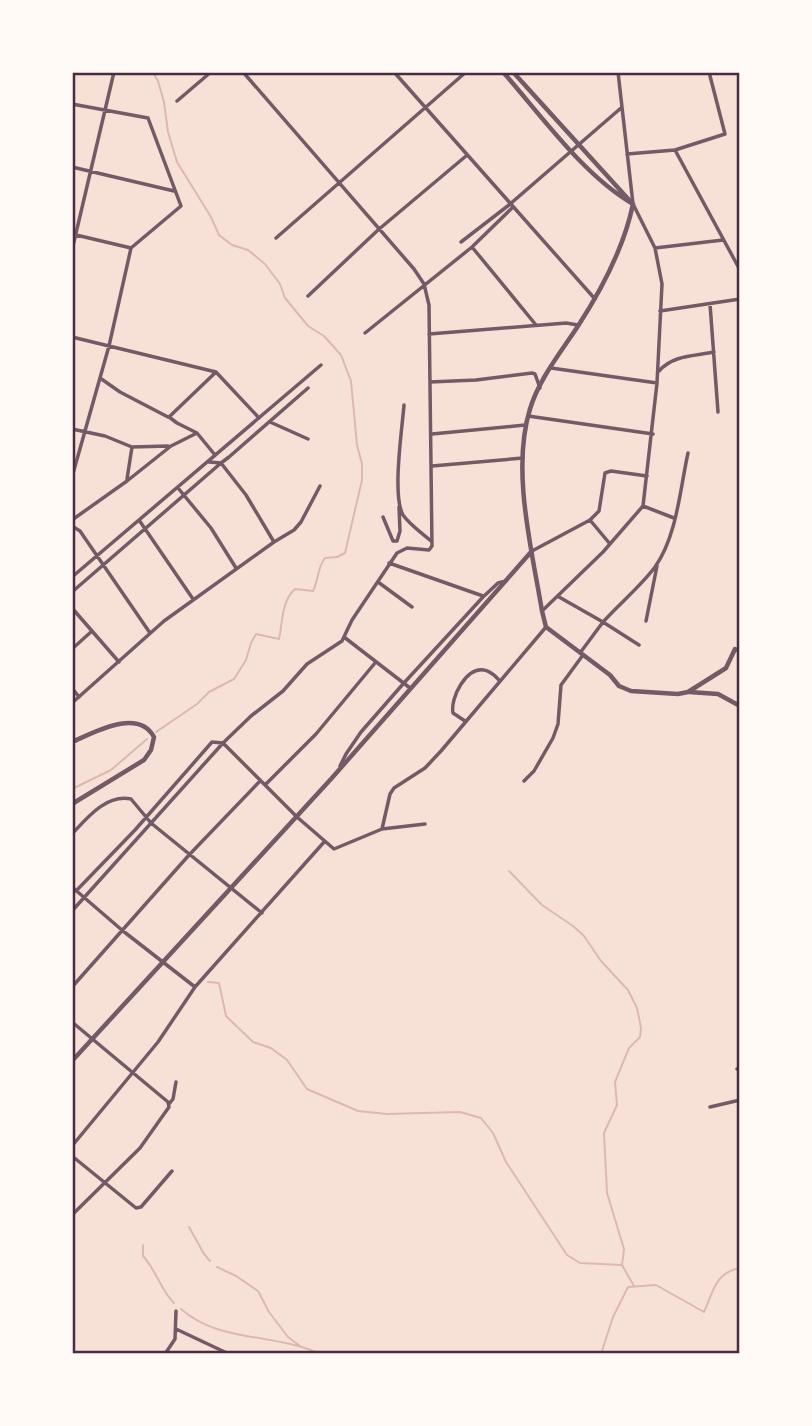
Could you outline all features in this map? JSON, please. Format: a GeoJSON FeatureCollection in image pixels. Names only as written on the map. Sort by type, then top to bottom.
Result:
{"type":"FeatureCollection","features":[{"type":"Feature","properties":{"kind":"street"},"geometry":{"type":"LineString","coordinates":[[72,250],[73,234],[91,172],[114,72]]}},
{"type":"Feature","properties":{"kind":"street"},"geometry":{"type":"LineString","coordinates":[[177,101],[211,72]]}},
{"type":"Feature","properties":{"kind":"street"},"geometry":{"type":"LineString","coordinates":[[72,911],[223,743],[283,691],[307,664],[342,641],[352,620],[397,553],[407,548],[429,550],[432,541],[429,305],[424,284],[339,181],[243,72]]}},
{"type":"Feature","properties":{"kind":"street"},"geometry":{"type":"LineString","coordinates":[[395,72],[510,206],[595,299]]}},
{"type":"Feature","properties":{"kind":"street"},"geometry":{"type":"LineString","coordinates":[[276,237],[466,72]]}},
{"type":"Feature","properties":{"kind":"street"},"geometry":{"type":"LineString","coordinates":[[503,72],[614,193],[633,204]]}},
{"type":"Feature","properties":{"kind":"street"},"geometry":{"type":"LineString","coordinates":[[513,72],[633,204],[655,248],[662,284],[653,434],[643,506],[610,544],[542,611]]}},
{"type":"Feature","properties":{"kind":"street"},"geometry":{"type":"LineString","coordinates":[[618,72],[633,204],[626,229],[602,287],[551,368],[525,425],[523,458],[526,508],[542,611],[546,627],[620,686],[631,691],[718,694],[740,706]]}},
{"type":"Feature","properties":{"kind":"street"},"geometry":{"type":"LineString","coordinates":[[627,154],[675,150],[725,134],[709,72]]}},
{"type":"Feature","properties":{"kind":"street"},"geometry":{"type":"LineString","coordinates":[[72,104],[148,118],[181,208],[131,248],[100,378],[72,477]]}},
{"type":"Feature","properties":{"kind":"street"},"geometry":{"type":"LineString","coordinates":[[461,243],[510,206],[621,108]]}},
{"type":"Feature","properties":{"kind":"street"},"geometry":{"type":"LineString","coordinates":[[555,131],[562,125]]}},
{"type":"Feature","properties":{"kind":"street"},"geometry":{"type":"LineString","coordinates":[[675,150],[740,270]]}},
{"type":"Feature","properties":{"kind":"street"},"geometry":{"type":"LineString","coordinates":[[308,296],[378,230],[466,156]]}},
{"type":"Feature","properties":{"kind":"street"},"geometry":{"type":"LineString","coordinates":[[72,167],[174,191]]}},
{"type":"Feature","properties":{"kind":"street"},"geometry":{"type":"LineString","coordinates":[[365,333],[472,247],[510,206]]}},
{"type":"Feature","properties":{"kind":"street"},"geometry":{"type":"LineString","coordinates":[[73,234],[131,248]]}},
{"type":"Feature","properties":{"kind":"street"},"geometry":{"type":"LineString","coordinates":[[655,248],[724,240]]}},
{"type":"Feature","properties":{"kind":"street"},"geometry":{"type":"LineString","coordinates":[[472,247],[536,325]]}},
{"type":"Feature","properties":{"kind":"street"},"geometry":{"type":"LineString","coordinates":[[660,311],[740,299]]}},
{"type":"Feature","properties":{"kind":"street"},"geometry":{"type":"LineString","coordinates":[[710,304],[718,412]]}},
{"type":"Feature","properties":{"kind":"street"},"geometry":{"type":"LineString","coordinates":[[429,334],[566,323],[578,326]]}},
{"type":"Feature","properties":{"kind":"street"},"geometry":{"type":"LineString","coordinates":[[72,337],[216,372],[259,418]]}},
{"type":"Feature","properties":{"kind":"street"},"geometry":{"type":"LineString","coordinates":[[658,373],[672,361],[714,352]]}},
{"type":"Feature","properties":{"kind":"street"},"geometry":{"type":"LineString","coordinates":[[72,577],[321,365]]}},
{"type":"Feature","properties":{"kind":"street"},"geometry":{"type":"LineString","coordinates":[[551,368],[657,383]]}},
{"type":"Feature","properties":{"kind":"street"},"geometry":{"type":"LineString","coordinates":[[169,417],[216,372]]}},
{"type":"Feature","properties":{"kind":"street"},"geometry":{"type":"LineString","coordinates":[[430,383],[528,373],[535,374],[540,388]]}},
{"type":"Feature","properties":{"kind":"street"},"geometry":{"type":"LineString","coordinates":[[100,378],[120,392],[197,432],[215,456]]}},
{"type":"Feature","properties":{"kind":"street"},"geometry":{"type":"LineString","coordinates":[[72,592],[308,388]]}},
{"type":"Feature","properties":{"kind":"street"},"geometry":{"type":"LineString","coordinates":[[383,517],[390,536],[393,541],[397,541],[400,531],[404,405]]}},
{"type":"Feature","properties":{"kind":"street"},"geometry":{"type":"LineString","coordinates":[[528,416],[653,434]]}},
{"type":"Feature","properties":{"kind":"street"},"geometry":{"type":"LineString","coordinates":[[270,422],[308,439]]}},
{"type":"Feature","properties":{"kind":"street"},"geometry":{"type":"LineString","coordinates":[[432,434],[525,425]]}},
{"type":"Feature","properties":{"kind":"street"},"geometry":{"type":"LineString","coordinates":[[72,429],[105,436],[132,447],[171,446]]}},
{"type":"Feature","properties":{"kind":"street"},"geometry":{"type":"LineString","coordinates":[[72,520],[171,446],[197,432]]}},
{"type":"Feature","properties":{"kind":"street"},"geometry":{"type":"LineString","coordinates":[[127,481],[132,447]]}},
{"type":"Feature","properties":{"kind":"street"},"geometry":{"type":"LineString","coordinates":[[646,621],[657,564],[672,530],[688,453]]}},
{"type":"Feature","properties":{"kind":"street"},"geometry":{"type":"LineString","coordinates":[[432,466],[523,458]]}},
{"type":"Feature","properties":{"kind":"street"},"geometry":{"type":"LineString","coordinates":[[207,462],[221,463],[246,495],[274,542]]}},
{"type":"Feature","properties":{"kind":"street"},"geometry":{"type":"LineString","coordinates":[[72,1061],[297,817],[532,551],[590,520],[599,511],[604,475],[607,471],[647,476]]}},
{"type":"Feature","properties":{"kind":"street"},"geometry":{"type":"LineString","coordinates":[[72,703],[150,633],[193,599],[294,530],[320,486]]}},
{"type":"Feature","properties":{"kind":"street"},"geometry":{"type":"LineString","coordinates":[[178,488],[211,528],[236,568]]}},
{"type":"Feature","properties":{"kind":"street"},"geometry":{"type":"LineString","coordinates":[[399,505],[407,519],[432,541]]}},
{"type":"Feature","properties":{"kind":"street"},"geometry":{"type":"LineString","coordinates":[[643,506],[674,519]]}},
{"type":"Feature","properties":{"kind":"street"},"geometry":{"type":"LineString","coordinates":[[139,520],[193,599]]}},
{"type":"Feature","properties":{"kind":"street"},"geometry":{"type":"LineString","coordinates":[[590,520],[610,544]]}},
{"type":"Feature","properties":{"kind":"street"},"geometry":{"type":"LineString","coordinates":[[72,526],[80,531],[150,633]]}},
{"type":"Feature","properties":{"kind":"street"},"geometry":{"type":"LineString","coordinates":[[389,563],[490,599]]}},
{"type":"Feature","properties":{"kind":"street"},"geometry":{"type":"LineString","coordinates":[[524,781],[534,771],[553,738],[558,724],[561,685],[603,622],[657,564]]}},
{"type":"Feature","properties":{"kind":"street"},"geometry":{"type":"LineString","coordinates":[[338,771],[361,732],[403,684],[483,597],[498,583],[506,581]]}},
{"type":"Feature","properties":{"kind":"street"},"geometry":{"type":"LineString","coordinates":[[378,582],[412,607]]}},
{"type":"Feature","properties":{"kind":"street"},"geometry":{"type":"LineString","coordinates":[[559,597],[639,645]]}},
{"type":"Feature","properties":{"kind":"street"},"geometry":{"type":"LineString","coordinates":[[72,608],[119,662]]}},
{"type":"Feature","properties":{"kind":"street"},"geometry":{"type":"LineString","coordinates":[[382,829],[390,794],[394,788],[425,768],[546,627]]}},
{"type":"Feature","properties":{"kind":"street"},"geometry":{"type":"LineString","coordinates":[[72,649],[92,631]]}},
{"type":"Feature","properties":{"kind":"street"},"geometry":{"type":"LineString","coordinates":[[344,637],[410,688]]}},
{"type":"Feature","properties":{"kind":"street"},"geometry":{"type":"LineString","coordinates":[[688,692],[726,668],[733,652],[739,647]]}},
{"type":"Feature","properties":{"kind":"street"},"geometry":{"type":"LineString","coordinates":[[265,785],[316,734],[375,663]]}},
{"type":"Feature","properties":{"kind":"street"},"geometry":{"type":"LineString","coordinates":[[465,721],[453,713],[452,706],[454,696],[471,674],[487,670],[500,680]]}},
{"type":"Feature","properties":{"kind":"street"},"geometry":{"type":"LineString","coordinates":[[72,688],[79,697]]}},
{"type":"Feature","properties":{"kind":"street"},"geometry":{"type":"LineString","coordinates":[[72,743],[119,724],[132,723],[142,725],[154,737],[151,750],[144,760],[72,804]]}},
{"type":"Feature","properties":{"kind":"street"},"geometry":{"type":"LineString","coordinates":[[195,987],[74,889],[146,817],[210,743],[223,743],[332,848],[337,849],[382,829],[425,824]]}},
{"type":"Feature","properties":{"kind":"street"},"geometry":{"type":"LineString","coordinates":[[72,987],[260,781]]}},
{"type":"Feature","properties":{"kind":"street"},"geometry":{"type":"LineString","coordinates":[[72,834],[92,811],[102,805],[124,798],[131,799],[151,823],[262,913]]}},
{"type":"Feature","properties":{"kind":"street"},"geometry":{"type":"LineString","coordinates":[[72,1146],[133,1073],[195,987],[325,841]]}},
{"type":"Feature","properties":{"kind":"street"},"geometry":{"type":"LineString","coordinates":[[72,1022],[133,1073],[168,1107]]}},
{"type":"Feature","properties":{"kind":"street"},"geometry":{"type":"LineString","coordinates":[[72,1215],[140,1148],[173,1099],[176,1082]]}},
{"type":"Feature","properties":{"kind":"street"},"geometry":{"type":"LineString","coordinates":[[710,1107],[740,1100]]}},
{"type":"Feature","properties":{"kind":"street"},"geometry":{"type":"LineString","coordinates":[[72,1156],[136,1208],[141,1207],[172,1171]]}},
{"type":"Feature","properties":{"kind":"street"},"geometry":{"type":"LineString","coordinates":[[165,1354],[173,1345],[176,1311]]}},
{"type":"Feature","properties":{"kind":"street"},"geometry":{"type":"LineString","coordinates":[[176,1329],[229,1354]]}},
{"type":"Feature","properties":{"kind":"waterway"},"geometry":{"type":"LineString","coordinates":[[153,72],[164,102],[168,132],[177,162],[219,235],[232,245],[248,250],[265,264],[280,284],[285,298],[308,326],[324,336],[341,355],[351,381],[357,445],[362,464],[362,480],[345,553],[325,558],[313,591],[295,589],[290,594],[279,639],[256,634],[246,660],[234,679],[209,692],[197,704],[156,732]]}},
{"type":"Feature","properties":{"kind":"waterway"},"geometry":{"type":"LineString","coordinates":[[72,789],[111,770],[147,739]]}},
{"type":"Feature","properties":{"kind":"waterway"},"geometry":{"type":"LineString","coordinates":[[509,871],[542,905],[584,936],[601,961],[628,990],[637,1008],[640,1037],[629,1048],[615,1082],[617,1105],[604,1133],[607,1193],[624,1249],[622,1265]]}},
{"type":"Feature","properties":{"kind":"waterway"},"geometry":{"type":"LineString","coordinates":[[208,982],[219,983],[226,1016],[253,1042],[271,1048],[287,1060],[307,1089],[358,1111],[387,1114],[460,1112],[481,1118],[493,1133],[506,1162],[567,1255],[580,1263],[622,1265],[634,1286]]}},
{"type":"Feature","properties":{"kind":"waterway"},"geometry":{"type":"LineString","coordinates":[[189,1227],[210,1261]]}},
{"type":"Feature","properties":{"kind":"waterway"},"geometry":{"type":"LineString","coordinates":[[143,1245],[143,1256],[174,1303]]}},
{"type":"Feature","properties":{"kind":"waterway"},"geometry":{"type":"LineString","coordinates":[[217,1267],[258,1291],[269,1312],[288,1337],[300,1346]]}},
{"type":"Feature","properties":{"kind":"waterway"},"geometry":{"type":"LineString","coordinates":[[601,1354],[613,1317],[628,1287],[656,1285],[704,1312],[720,1278],[740,1268]]}},
{"type":"Feature","properties":{"kind":"waterway"},"geometry":{"type":"LineString","coordinates":[[181,1309],[196,1320],[230,1333],[303,1347],[320,1354]]}}]}
